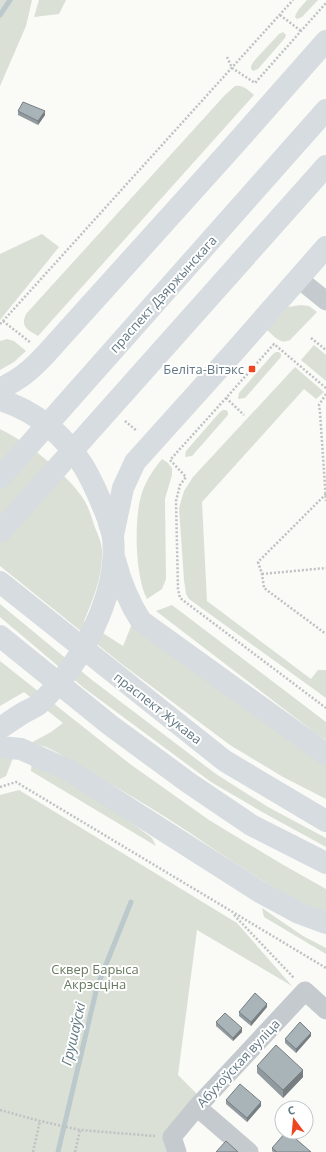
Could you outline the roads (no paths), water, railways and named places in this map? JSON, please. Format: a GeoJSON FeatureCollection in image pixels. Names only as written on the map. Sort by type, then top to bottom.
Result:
{"type":"FeatureCollection","features":[{"type":"Feature","properties":{"kind":"main road"},"geometry":{"type":"LineString","coordinates":[[0,389],[20,378],[41,360],[326,41]]}},
{"type":"Feature","properties":{"kind":"main road","name":"праспект Дзяржынскага"},"geometry":{"type":"LineString","coordinates":[[0,478],[326,110]]}},
{"type":"Feature","properties":{"kind":"main road"},"geometry":{"type":"LineString","coordinates":[[0,532],[326,166]]}},
{"type":"Feature","properties":{"kind":"main road"},"geometry":{"type":"LineString","coordinates":[[326,247],[229,358],[135,462],[123,488],[113,535],[114,557],[120,582],[133,609],[141,621],[326,754]]}},
{"type":"Feature","properties":{"kind":"main road"},"geometry":{"type":"LineString","coordinates":[[0,400],[29,412],[52,428],[76,455],[97,491],[113,535]]}},
{"type":"Feature","properties":{"kind":"main road"},"geometry":{"type":"LineString","coordinates":[[2,727],[37,705],[71,668],[86,644],[107,594],[114,557]]}},
{"type":"Feature","properties":{"kind":"main road","name":"праспект Жукава"},"geometry":{"type":"LineString","coordinates":[[0,582],[225,761],[326,821]]}},
{"type":"Feature","properties":{"kind":"main road"},"geometry":{"type":"LineString","coordinates":[[0,636],[110,724],[189,783],[251,825],[326,863]]}},
{"type":"Feature","properties":{"kind":"main road"},"geometry":{"type":"LineString","coordinates":[[0,747],[21,749],[70,771],[260,892],[299,913],[326,923]]}},
{"type":"Feature","properties":{"kind":"street"},"geometry":{"type":"LineString","coordinates":[[299,279],[326,302]]}},
{"type":"Feature","properties":{"kind":"street"},"geometry":{"type":"LineString","coordinates":[[299,913],[326,929]]}},
{"type":"Feature","properties":{"kind":"street","name":"Абухоўская вуліца"},"geometry":{"type":"LineString","coordinates":[[174,1144],[197,1107],[305,990],[326,1010]]}},
{"type":"Feature","properties":{"kind":"street"},"geometry":{"type":"LineString","coordinates":[[197,1107],[249,1152]]}},
{"type":"Feature","properties":{"kind":"waterway","name":"Грушаўскі"},"geometry":{"type":"LineString","coordinates":[[0,15],[10,0]]}},
{"type":"Feature","properties":{"kind":"waterway","name":"Грушаўскі"},"geometry":{"type":"LineString","coordinates":[[58,1152],[97,987],[131,902]]}},
{"type":"Feature","properties":{"kind":"place","name":"Беліта-Вітэкс"},"geometry":{"type":"Point","coordinates":[252,369]}},
{"type":"Feature","properties":{"kind":"park label","name":"Сквер Барыса Акрэсціна"},"geometry":{"type":"Point","coordinates":[95,976]}}]}
